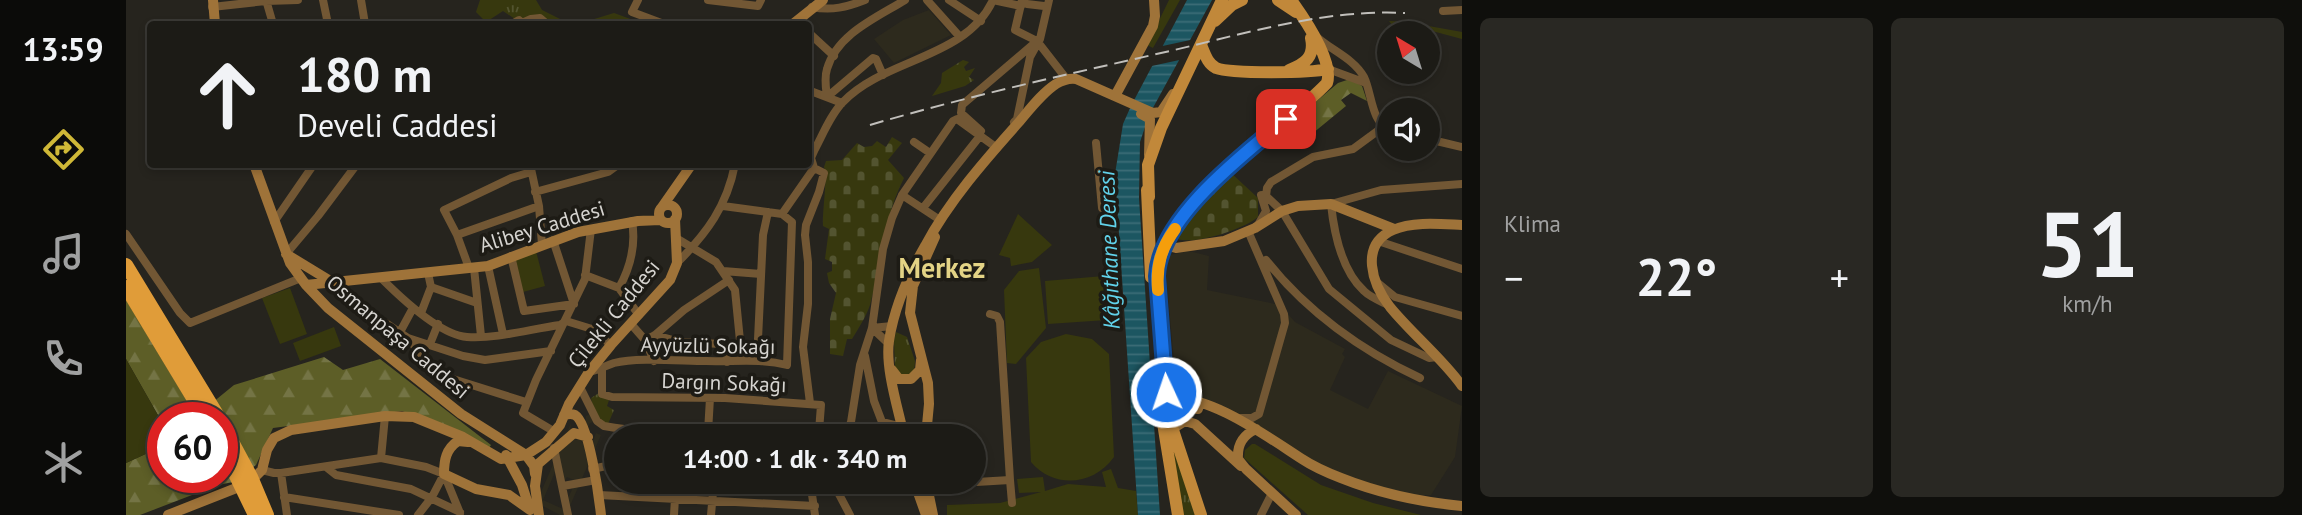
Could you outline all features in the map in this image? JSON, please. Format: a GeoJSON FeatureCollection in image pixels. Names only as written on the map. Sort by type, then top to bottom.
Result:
{"type":"FeatureCollection","features":[{"type":"Feature","properties":{"kind":"highway"},"geometry":{"type":"LineString","coordinates":[[126,257],[129,277],[202,401]]}},
{"type":"Feature","properties":{"kind":"highway"},"geometry":{"type":"LineString","coordinates":[[238,453],[267,515]]}},
{"type":"Feature","properties":{"kind":"highway"},"geometry":{"type":"LineString","coordinates":[[238,480],[255,515]]}},
{"type":"Feature","properties":{"kind":"main road"},"geometry":{"type":"LineString","coordinates":[[799,21],[823,0]]}},
{"type":"Feature","properties":{"kind":"main road"},"geometry":{"type":"LineString","coordinates":[[1121,102],[1153,26],[1156,14],[1154,0]]}},
{"type":"Feature","properties":{"kind":"main road"},"geometry":{"type":"LineString","coordinates":[[901,424],[891,367],[889,344],[892,326],[907,282],[940,220],[995,147],[1067,80],[1151,116],[1161,112],[1201,45],[1222,0]]}},
{"type":"Feature","properties":{"kind":"main road"},"geometry":{"type":"LineString","coordinates":[[1210,26],[1242,0]]}},
{"type":"Feature","properties":{"kind":"main road"},"geometry":{"type":"LineString","coordinates":[[1278,0],[1302,17]]}},
{"type":"Feature","properties":{"kind":"main road"},"geometry":{"type":"LineString","coordinates":[[1292,0],[1333,71]]}},
{"type":"Feature","properties":{"kind":"main road"},"geometry":{"type":"LineString","coordinates":[[1282,72],[1302,65],[1309,58],[1312,50],[1311,31]]}},
{"type":"Feature","properties":{"kind":"main road"},"geometry":{"type":"LineString","coordinates":[[1201,45],[1206,59],[1219,69],[1333,71]]}},
{"type":"Feature","properties":{"kind":"main road"},"geometry":{"type":"LineString","coordinates":[[1201,515],[1163,401],[1158,262],[1164,245],[1178,225],[1231,166],[1327,83],[1333,71]]}},
{"type":"Feature","properties":{"kind":"main road"},"geometry":{"type":"LineString","coordinates":[[1148,165],[1177,89]]}},
{"type":"Feature","properties":{"kind":"main road"},"geometry":{"type":"LineString","coordinates":[[1151,116],[1146,215],[1170,473],[1178,515]]}},
{"type":"Feature","properties":{"kind":"main road"},"geometry":{"type":"LineString","coordinates":[[927,424],[928,383],[910,313],[913,286],[935,237],[1024,121]]}},
{"type":"Feature","properties":{"kind":"main road","name":"Osmanpaşa Caddesi"},"geometry":{"type":"LineString","coordinates":[[255,168],[286,254],[304,282],[328,308],[516,458]]}},
{"type":"Feature","properties":{"kind":"main road"},"geometry":{"type":"LineString","coordinates":[[661,214],[689,168]]}},
{"type":"Feature","properties":{"kind":"main road","name":"Çilekli Caddesi"},"geometry":{"type":"LineString","coordinates":[[516,458],[546,442],[560,424],[589,372],[670,281],[677,259],[676,215],[684,175]]}},
{"type":"Feature","properties":{"kind":"main road"},"geometry":{"type":"LineString","coordinates":[[1147,190],[1157,234],[1164,236],[1178,225]]}},
{"type":"Feature","properties":{"kind":"main road"},"geometry":{"type":"LineString","coordinates":[[1164,245],[1176,248],[1224,241],[1252,229],[1282,211],[1298,206],[1331,204],[1394,229]]}},
{"type":"Feature","properties":{"kind":"main road"},"geometry":{"type":"LineString","coordinates":[[670,205],[676,215],[671,223],[661,214],[670,205]]}},
{"type":"Feature","properties":{"kind":"main road","name":"Çilekli Caddesi"},"geometry":{"type":"LineString","coordinates":[[661,214],[677,259]]}},
{"type":"Feature","properties":{"kind":"main road","name":"Alibey Caddesi"},"geometry":{"type":"LineString","coordinates":[[304,282],[381,278],[488,266],[553,240],[661,214]]}},
{"type":"Feature","properties":{"kind":"main road"},"geometry":{"type":"LineString","coordinates":[[1462,225],[1423,224],[1394,229],[1378,241],[1371,258],[1375,281],[1390,306],[1446,364],[1462,386]]}},
{"type":"Feature","properties":{"kind":"main road"},"geometry":{"type":"LineString","coordinates":[[286,254],[326,280],[323,293],[328,308]]}},
{"type":"Feature","properties":{"kind":"main road"},"geometry":{"type":"LineString","coordinates":[[892,326],[906,331],[918,343]]}},
{"type":"Feature","properties":{"kind":"main road"},"geometry":{"type":"LineString","coordinates":[[1163,350],[1174,382],[1202,404]]}},
{"type":"Feature","properties":{"kind":"main road"},"geometry":{"type":"LineString","coordinates":[[891,367],[899,379],[911,379],[920,370],[922,357]]}},
{"type":"Feature","properties":{"kind":"main road"},"geometry":{"type":"LineString","coordinates":[[1437,357],[1462,397]]}},
{"type":"Feature","properties":{"kind":"main road"},"geometry":{"type":"LineString","coordinates":[[895,397],[905,387],[917,386],[929,404]]}},
{"type":"Feature","properties":{"kind":"main road","name":"Çilekli Caddesi"},"geometry":{"type":"LineString","coordinates":[[578,391],[578,419]]}},
{"type":"Feature","properties":{"kind":"main road"},"geometry":{"type":"LineString","coordinates":[[1163,401],[1178,398],[1232,416],[1312,473],[1358,490],[1415,505],[1462,509]]}},
{"type":"Feature","properties":{"kind":"main road"},"geometry":{"type":"LineString","coordinates":[[1168,415],[1181,407],[1190,407],[1252,430]]}},
{"type":"Feature","properties":{"kind":"main road"},"geometry":{"type":"LineString","coordinates":[[588,437],[565,432],[560,424],[571,414],[578,419],[588,437],[601,515]]}},
{"type":"Feature","properties":{"kind":"main road"},"geometry":{"type":"LineString","coordinates":[[168,515],[249,483],[262,470],[270,443],[282,433],[386,416],[421,419],[491,455],[501,459],[516,458],[534,466],[534,513]]}},
{"type":"Feature","properties":{"kind":"main road"},"geometry":{"type":"LineString","coordinates":[[401,416],[443,437],[446,455],[444,474],[447,477],[476,489],[515,498],[534,513]]}},
{"type":"Feature","properties":{"kind":"main road"},"geometry":{"type":"LineString","coordinates":[[535,474],[538,464],[574,433],[578,419]]}},
{"type":"Feature","properties":{"kind":"main road","name":"Osmanpaşa Caddesi"},"geometry":{"type":"LineString","coordinates":[[472,421],[516,458]]}},
{"type":"Feature","properties":{"kind":"main road"},"geometry":{"type":"LineString","coordinates":[[1172,429],[1189,421],[1296,515]]}},
{"type":"Feature","properties":{"kind":"main road"},"geometry":{"type":"LineString","coordinates":[[1216,444],[1230,449],[1252,430]]}},
{"type":"Feature","properties":{"kind":"main road"},"geometry":{"type":"LineString","coordinates":[[446,455],[458,441],[470,442]]}},
{"type":"Feature","properties":{"kind":"main road"},"geometry":{"type":"LineString","coordinates":[[1241,442],[1238,459],[1246,469]]}},
{"type":"Feature","properties":{"kind":"main road"},"geometry":{"type":"LineString","coordinates":[[516,458],[522,485],[534,513]]}},
{"type":"Feature","properties":{"kind":"main road"},"geometry":{"type":"LineString","coordinates":[[1169,515],[1170,473]]}},
{"type":"Feature","properties":{"kind":"main road"},"geometry":{"type":"LineString","coordinates":[[522,485],[528,488],[535,486]]}},
{"type":"Feature","properties":{"kind":"main road"},"geometry":{"type":"LineString","coordinates":[[919,494],[926,515]]}},
{"type":"Feature","properties":{"kind":"main road"},"geometry":{"type":"LineString","coordinates":[[929,494],[933,515]]}},
{"type":"Feature","properties":{"kind":"street"},"geometry":{"type":"LineString","coordinates":[[266,0],[272,21]]}},
{"type":"Feature","properties":{"kind":"street"},"geometry":{"type":"LineString","coordinates":[[212,4],[298,0]]}},
{"type":"Feature","properties":{"kind":"street"},"geometry":{"type":"LineString","coordinates":[[323,0],[327,21]]}},
{"type":"Feature","properties":{"kind":"street"},"geometry":{"type":"LineString","coordinates":[[361,0],[364,21]]}},
{"type":"Feature","properties":{"kind":"street"},"geometry":{"type":"LineString","coordinates":[[638,0],[632,12],[656,21]]}},
{"type":"Feature","properties":{"kind":"street"},"geometry":{"type":"LineString","coordinates":[[708,0],[758,6],[761,0]]}},
{"type":"Feature","properties":{"kind":"street"},"geometry":{"type":"LineString","coordinates":[[812,7],[846,8],[865,0]]}},
{"type":"Feature","properties":{"kind":"street"},"geometry":{"type":"LineString","coordinates":[[827,97],[827,70],[838,46],[853,32],[905,0]]}},
{"type":"Feature","properties":{"kind":"street"},"geometry":{"type":"LineString","coordinates":[[927,0],[960,37]]}},
{"type":"Feature","properties":{"kind":"street"},"geometry":{"type":"LineString","coordinates":[[949,0],[981,21]]}},
{"type":"Feature","properties":{"kind":"street"},"geometry":{"type":"LineString","coordinates":[[812,148],[842,103],[860,88],[960,37],[981,21],[993,0],[1046,3],[1040,39],[962,105],[959,116],[902,195],[883,249],[872,328],[850,424]]}},
{"type":"Feature","properties":{"kind":"street"},"geometry":{"type":"LineString","coordinates":[[1028,3],[1015,30],[1037,41],[1067,80]]}},
{"type":"Feature","properties":{"kind":"street"},"geometry":{"type":"LineString","coordinates":[[1443,11],[1462,10]]}},
{"type":"Feature","properties":{"kind":"street"},"geometry":{"type":"LineString","coordinates":[[1311,31],[1330,48],[1352,61],[1366,83],[1377,110]]}},
{"type":"Feature","properties":{"kind":"street"},"geometry":{"type":"LineString","coordinates":[[812,36],[834,56]]}},
{"type":"Feature","properties":{"kind":"street"},"geometry":{"type":"LineString","coordinates":[[1002,134],[1017,119],[1030,57],[1037,41]]}},
{"type":"Feature","properties":{"kind":"street"},"geometry":{"type":"LineString","coordinates":[[827,97],[873,58],[883,75]]}},
{"type":"Feature","properties":{"kind":"street"},"geometry":{"type":"LineString","coordinates":[[1333,71],[1352,61]]}},
{"type":"Feature","properties":{"kind":"street"},"geometry":{"type":"LineString","coordinates":[[1333,71],[1366,83]]}},
{"type":"Feature","properties":{"kind":"street"},"geometry":{"type":"LineString","coordinates":[[812,91],[842,103]]}},
{"type":"Feature","properties":{"kind":"street"},"geometry":{"type":"LineString","coordinates":[[959,116],[995,147]]}},
{"type":"Feature","properties":{"kind":"street"},"geometry":{"type":"LineString","coordinates":[[959,116],[991,138],[995,147]]}},
{"type":"Feature","properties":{"kind":"street"},"geometry":{"type":"LineString","coordinates":[[1252,229],[1266,211],[1261,190],[1268,179],[1314,152],[1356,143],[1377,131]]}},
{"type":"Feature","properties":{"kind":"street"},"geometry":{"type":"LineString","coordinates":[[1377,132],[1353,149],[1313,156],[1271,183],[1266,196],[1282,211],[1329,289],[1391,340],[1429,358],[1437,357]]}},
{"type":"Feature","properties":{"kind":"street"},"geometry":{"type":"LineString","coordinates":[[923,208],[980,136]]}},
{"type":"Feature","properties":{"kind":"street"},"geometry":{"type":"LineString","coordinates":[[914,142],[930,153]]}},
{"type":"Feature","properties":{"kind":"street"},"geometry":{"type":"LineString","coordinates":[[1440,142],[1462,147]]}},
{"type":"Feature","properties":{"kind":"street"},"geometry":{"type":"LineString","coordinates":[[1096,143],[1102,208]]}},
{"type":"Feature","properties":{"kind":"street"},"geometry":{"type":"LineString","coordinates":[[810,403],[803,347],[808,304],[805,235],[824,173],[814,167],[812,161]]}},
{"type":"Feature","properties":{"kind":"street"},"geometry":{"type":"LineString","coordinates":[[723,206],[782,214],[814,167]]}},
{"type":"Feature","properties":{"kind":"street"},"geometry":{"type":"LineString","coordinates":[[274,222],[311,168]]}},
{"type":"Feature","properties":{"kind":"street"},"geometry":{"type":"LineString","coordinates":[[286,254],[354,168]]}},
{"type":"Feature","properties":{"kind":"street"},"geometry":{"type":"LineString","coordinates":[[481,336],[471,268],[444,210],[530,168],[539,206],[541,245]]}},
{"type":"Feature","properties":{"kind":"street"},"geometry":{"type":"LineString","coordinates":[[535,192],[608,172],[614,168]]}},
{"type":"Feature","properties":{"kind":"street"},"geometry":{"type":"LineString","coordinates":[[677,259],[694,247],[723,206],[734,168]]}},
{"type":"Feature","properties":{"kind":"street"},"geometry":{"type":"LineString","coordinates":[[1390,306],[1365,293],[1348,273],[1333,225],[1331,204],[1381,190],[1462,184]]}},
{"type":"Feature","properties":{"kind":"street"},"geometry":{"type":"LineString","coordinates":[[902,195],[940,220]]}},
{"type":"Feature","properties":{"kind":"street"},"geometry":{"type":"LineString","coordinates":[[457,235],[539,206]]}},
{"type":"Feature","properties":{"kind":"street"},"geometry":{"type":"LineString","coordinates":[[757,360],[763,234],[768,212]]}},
{"type":"Feature","properties":{"kind":"street","name":"Ayyüzlü Sokağı"},"geometry":{"type":"LineString","coordinates":[[589,372],[615,363],[654,360],[757,360],[787,365],[792,222],[782,214]]}},
{"type":"Feature","properties":{"kind":"street"},"geometry":{"type":"LineString","coordinates":[[619,288],[627,274],[635,221]]}},
{"type":"Feature","properties":{"kind":"street"},"geometry":{"type":"LineString","coordinates":[[560,424],[523,413],[585,275],[591,229]]}},
{"type":"Feature","properties":{"kind":"street"},"geometry":{"type":"LineString","coordinates":[[1252,229],[1290,316],[1290,326],[1262,417],[1252,430]]}},
{"type":"Feature","properties":{"kind":"street"},"geometry":{"type":"LineString","coordinates":[[1232,416],[1248,419],[1259,414],[1285,327],[1284,314],[1252,229]]}},
{"type":"Feature","properties":{"kind":"street"},"geometry":{"type":"LineString","coordinates":[[126,234],[180,313],[190,323],[304,282]]}},
{"type":"Feature","properties":{"kind":"street"},"geometry":{"type":"LineString","coordinates":[[676,238],[716,262],[735,290],[742,361]]}},
{"type":"Feature","properties":{"kind":"street"},"geometry":{"type":"LineString","coordinates":[[553,240],[574,304]]}},
{"type":"Feature","properties":{"kind":"street"},"geometry":{"type":"LineString","coordinates":[[1378,241],[1462,269]]}},
{"type":"Feature","properties":{"kind":"street"},"geometry":{"type":"LineString","coordinates":[[511,256],[524,311],[574,304]]}},
{"type":"Feature","properties":{"kind":"street"},"geometry":{"type":"LineString","coordinates":[[1266,260],[1285,285],[1340,330],[1371,352],[1420,379]]}},
{"type":"Feature","properties":{"kind":"street"},"geometry":{"type":"LineString","coordinates":[[488,266],[503,334]]}},
{"type":"Feature","properties":{"kind":"street"},"geometry":{"type":"LineString","coordinates":[[723,271],[761,274]]}},
{"type":"Feature","properties":{"kind":"street"},"geometry":{"type":"LineString","coordinates":[[400,332],[431,287],[428,273]]}},
{"type":"Feature","properties":{"kind":"street"},"geometry":{"type":"LineString","coordinates":[[585,275],[619,288],[654,360]]}},
{"type":"Feature","properties":{"kind":"street"},"geometry":{"type":"LineString","coordinates":[[381,278],[417,311],[465,337],[560,326],[566,321]]}},
{"type":"Feature","properties":{"kind":"street"},"geometry":{"type":"LineString","coordinates":[[326,280],[343,295],[408,338],[443,378],[526,402]]}},
{"type":"Feature","properties":{"kind":"street"},"geometry":{"type":"LineString","coordinates":[[645,340],[729,280]]}},
{"type":"Feature","properties":{"kind":"street"},"geometry":{"type":"LineString","coordinates":[[1375,281],[1395,297],[1462,316]]}},
{"type":"Feature","properties":{"kind":"street"},"geometry":{"type":"LineString","coordinates":[[431,287],[477,303]]}},
{"type":"Feature","properties":{"kind":"street"},"geometry":{"type":"LineString","coordinates":[[990,314],[997,316],[1000,322],[1012,503]]}},
{"type":"Feature","properties":{"kind":"street"},"geometry":{"type":"LineString","coordinates":[[566,321],[592,329],[611,345]]}},
{"type":"Feature","properties":{"kind":"street"},"geometry":{"type":"LineString","coordinates":[[427,362],[438,324]]}},
{"type":"Feature","properties":{"kind":"street"},"geometry":{"type":"LineString","coordinates":[[872,328],[892,326]]}},
{"type":"Feature","properties":{"kind":"street"},"geometry":{"type":"LineString","coordinates":[[872,328],[889,344]]}},
{"type":"Feature","properties":{"kind":"street"},"geometry":{"type":"LineString","coordinates":[[655,335],[680,342],[722,344],[726,346],[727,362]]}},
{"type":"Feature","properties":{"kind":"street"},"geometry":{"type":"LineString","coordinates":[[408,338],[463,356],[485,360],[551,351]]}},
{"type":"Feature","properties":{"kind":"street"},"geometry":{"type":"LineString","coordinates":[[864,356],[874,401],[882,422],[887,424]]}},
{"type":"Feature","properties":{"kind":"street"},"geometry":{"type":"LineString","coordinates":[[855,424],[864,356]]}},
{"type":"Feature","properties":{"kind":"street","name":"Dargın Sokağı"},"geometry":{"type":"LineString","coordinates":[[601,370],[602,394],[612,397],[810,403],[821,405],[819,424]]}},
{"type":"Feature","properties":{"kind":"street"},"geometry":{"type":"LineString","coordinates":[[424,386],[435,372]]}},
{"type":"Feature","properties":{"kind":"street"},"geometry":{"type":"LineString","coordinates":[[578,391],[597,421],[604,426]]}},
{"type":"Feature","properties":{"kind":"street"},"geometry":{"type":"LineString","coordinates":[[710,398],[712,424]]}},
{"type":"Feature","properties":{"kind":"street"},"geometry":{"type":"LineString","coordinates":[[381,458],[386,416]]}},
{"type":"Feature","properties":{"kind":"street"},"geometry":{"type":"LineString","coordinates":[[554,448],[568,515]]}},
{"type":"Feature","properties":{"kind":"street"},"geometry":{"type":"LineString","coordinates":[[262,470],[281,473],[381,458],[426,467],[444,474],[461,514]]}},
{"type":"Feature","properties":{"kind":"street"},"geometry":{"type":"LineString","coordinates":[[326,467],[337,475],[411,489],[432,497],[461,514]]}},
{"type":"Feature","properties":{"kind":"street"},"geometry":{"type":"LineString","coordinates":[[593,469],[604,467]]}},
{"type":"Feature","properties":{"kind":"street"},"geometry":{"type":"LineString","coordinates":[[281,473],[287,515]]}},
{"type":"Feature","properties":{"kind":"street"},"geometry":{"type":"LineString","coordinates":[[418,515],[432,497],[444,474]]}},
{"type":"Feature","properties":{"kind":"street"},"geometry":{"type":"LineString","coordinates":[[563,486],[596,480]]}},
{"type":"Feature","properties":{"kind":"street"},"geometry":{"type":"LineString","coordinates":[[986,482],[1010,481]]}},
{"type":"Feature","properties":{"kind":"street"},"geometry":{"type":"LineString","coordinates":[[711,515],[713,494]]}},
{"type":"Feature","properties":{"kind":"street"},"geometry":{"type":"LineString","coordinates":[[839,494],[850,515]]}},
{"type":"Feature","properties":{"kind":"street"},"geometry":{"type":"LineString","coordinates":[[1261,515],[1272,494]]}},
{"type":"Feature","properties":{"kind":"street"},"geometry":{"type":"LineString","coordinates":[[599,495],[713,500],[749,503],[783,510],[815,510]]}},
{"type":"Feature","properties":{"kind":"street"},"geometry":{"type":"LineString","coordinates":[[284,497],[399,515]]}},
{"type":"Feature","properties":{"kind":"street"},"geometry":{"type":"LineString","coordinates":[[674,515],[675,498]]}},
{"type":"Feature","properties":{"kind":"street"},"geometry":{"type":"LineString","coordinates":[[747,515],[749,503]]}},
{"type":"Feature","properties":{"kind":"shaded area"},"geometry":{"type":"Polygon","coordinates":[[[929,10],[951,35],[894,63],[874,39],[903,20],[929,10]]]}},
{"type":"Feature","properties":{"kind":"shaded area"},"geometry":{"type":"Polygon","coordinates":[[[1189,251],[1209,256],[1207,290],[1280,305],[1295,322],[1345,349],[1342,354],[1345,357],[1330,390],[1368,409],[1388,371],[1462,406],[1455,457],[1431,495],[1402,495],[1325,467],[1219,405],[1186,390],[1175,371],[1165,265],[1169,255],[1189,251]]]}},
{"type":"Feature","properties":{"kind":"shaded area"},"geometry":{"type":"Polygon","coordinates":[[[592,413],[593,422],[581,442],[591,446],[596,433],[601,435],[566,515],[560,515],[541,505],[536,515],[531,515],[571,423],[570,437],[577,440],[586,416],[592,413]],[[555,472],[543,500],[563,509],[576,481],[567,477],[565,480],[555,472]]]}},
{"type":"Feature","properties":{"kind":"green space"},"geometry":{"type":"Polygon","coordinates":[[[480,0],[536,0],[542,10],[564,21],[546,21],[543,18],[515,19],[503,11],[485,21],[476,12],[480,0]]]}},
{"type":"Feature","properties":{"kind":"green space"},"geometry":{"type":"Polygon","coordinates":[[[1169,0],[1180,0],[1153,48],[1147,45],[1169,0]]]}},
{"type":"Feature","properties":{"kind":"green space"},"geometry":{"type":"Polygon","coordinates":[[[614,13],[636,21],[588,21],[614,13]]]}},
{"type":"Feature","properties":{"kind":"green space"},"geometry":{"type":"Polygon","coordinates":[[[1440,28],[1462,32],[1462,39],[1440,33],[1440,28]]]}},
{"type":"Feature","properties":{"kind":"green space"},"geometry":{"type":"Polygon","coordinates":[[[963,60],[969,62],[964,67],[966,71],[975,68],[969,77],[974,80],[965,86],[932,96],[941,83],[942,73],[963,60]]]}},
{"type":"Feature","properties":{"kind":"green space"},"geometry":{"type":"Polygon","coordinates":[[[1350,79],[1362,86],[1367,101],[1351,93],[1341,100],[1346,106],[1296,147],[1284,129],[1338,83],[1350,79]]]}},
{"type":"Feature","properties":{"kind":"green space"},"geometry":{"type":"Polygon","coordinates":[[[892,137],[902,143],[888,160],[904,178],[891,210],[870,305],[852,339],[847,339],[843,356],[830,354],[830,319],[836,293],[829,283],[827,273],[832,271],[832,262],[825,259],[829,229],[823,226],[824,167],[826,161],[842,160],[857,143],[864,147],[872,146],[877,141],[886,147],[892,137]]]}},
{"type":"Feature","properties":{"kind":"green space"},"geometry":{"type":"Polygon","coordinates":[[[1230,172],[1258,198],[1258,217],[1241,227],[1216,236],[1191,240],[1172,237],[1215,186],[1230,172]]]}},
{"type":"Feature","properties":{"kind":"green space"},"geometry":{"type":"Polygon","coordinates":[[[1018,214],[1052,245],[1032,262],[1011,266],[1010,258],[999,255],[1018,214]]]}},
{"type":"Feature","properties":{"kind":"green space"},"geometry":{"type":"Polygon","coordinates":[[[536,251],[545,286],[523,292],[515,260],[536,251]]]}},
{"type":"Feature","properties":{"kind":"green space"},"geometry":{"type":"Polygon","coordinates":[[[1039,268],[1046,328],[1016,364],[1007,363],[1004,290],[1019,271],[1039,268]]]}},
{"type":"Feature","properties":{"kind":"green space"},"geometry":{"type":"Polygon","coordinates":[[[1104,276],[1107,320],[1048,324],[1045,281],[1104,276]]]}},
{"type":"Feature","properties":{"kind":"green space"},"geometry":{"type":"Polygon","coordinates":[[[290,288],[307,334],[280,344],[262,298],[290,288]]]}},
{"type":"Feature","properties":{"kind":"green space"},"geometry":{"type":"Polygon","coordinates":[[[126,300],[188,402],[150,402],[126,359],[126,300]]]}},
{"type":"Feature","properties":{"kind":"green space"},"geometry":{"type":"Polygon","coordinates":[[[334,327],[341,346],[300,361],[293,343],[334,327]]]}},
{"type":"Feature","properties":{"kind":"green space"},"geometry":{"type":"Polygon","coordinates":[[[896,332],[907,337],[915,361],[914,372],[903,376],[895,368],[896,332]]]}},
{"type":"Feature","properties":{"kind":"green space"},"geometry":{"type":"Polygon","coordinates":[[[1066,334],[1092,339],[1109,354],[1114,457],[1095,474],[1073,480],[1051,477],[1031,462],[1026,358],[1041,342],[1066,334]]]}},
{"type":"Feature","properties":{"kind":"green space"},"geometry":{"type":"Polygon","coordinates":[[[324,357],[343,370],[380,359],[491,445],[487,451],[461,433],[402,411],[273,428],[256,465],[238,478],[238,402],[213,402],[234,385],[324,357]]]}},
{"type":"Feature","properties":{"kind":"green space"},"geometry":{"type":"Polygon","coordinates":[[[126,359],[150,402],[147,402],[147,453],[126,463],[126,359]]]}},
{"type":"Feature","properties":{"kind":"green space"},"geometry":{"type":"Polygon","coordinates":[[[599,393],[609,400],[607,406],[614,410],[608,424],[598,418],[591,398],[599,393]]]}},
{"type":"Feature","properties":{"kind":"green space"},"geometry":{"type":"Polygon","coordinates":[[[1171,441],[1195,515],[1182,515],[1171,441]]]}},
{"type":"Feature","properties":{"kind":"green space"},"geometry":{"type":"Polygon","coordinates":[[[1252,444],[1321,485],[1373,503],[1421,515],[1308,515],[1244,458],[1245,450],[1252,444]]]}},
{"type":"Feature","properties":{"kind":"green space"},"geometry":{"type":"Polygon","coordinates":[[[147,453],[147,493],[197,493],[140,515],[126,515],[126,463],[147,453]]]}},
{"type":"Feature","properties":{"kind":"green space"},"geometry":{"type":"Polygon","coordinates":[[[1111,469],[1118,488],[1136,491],[1138,515],[947,515],[947,505],[1000,503],[1041,492],[1019,493],[1017,479],[1043,477],[1045,491],[1068,484],[1106,487],[1102,472],[1111,469]]]}},
{"type":"Feature","properties":{"kind":"water"},"geometry":{"type":"Polygon","coordinates":[[[1187,0],[1212,0],[1149,115],[1140,142],[1139,198],[1160,515],[1138,515],[1115,174],[1123,124],[1187,0]]]}},
{"type":"Feature","properties":{"kind":"pier"},"geometry":{"type":"Polygon","coordinates":[[[1195,39],[1184,59],[1147,67],[1158,47],[1195,39]]]}},
{"type":"Feature","properties":{"kind":"railway"},"geometry":{"type":"LineString","coordinates":[[870,125],[944,104],[1286,24],[1345,15],[1405,13]]}},
{"type":"Feature","properties":{"kind":"slow traffic"},"geometry":{"type":"LineString","coordinates":[[1158,290],[1158,262],[1164,245],[1175,229]]}},
{"type":"Feature","properties":{"kind":"district","name":"Merkez"},"geometry":{"type":"Point","coordinates":[942,268]}},
{"type":"Feature","properties":{"kind":"route"},"geometry":{"type":"LineString","coordinates":[[1166,392],[1157,276],[1158,262],[1164,245],[1214,182],[1286,119]]}},
{"type":"Feature","properties":{"kind":"water label","name":"Kâğıthane Deresi"},"geometry":{"type":"Point","coordinates":[1109,250]}}]}
